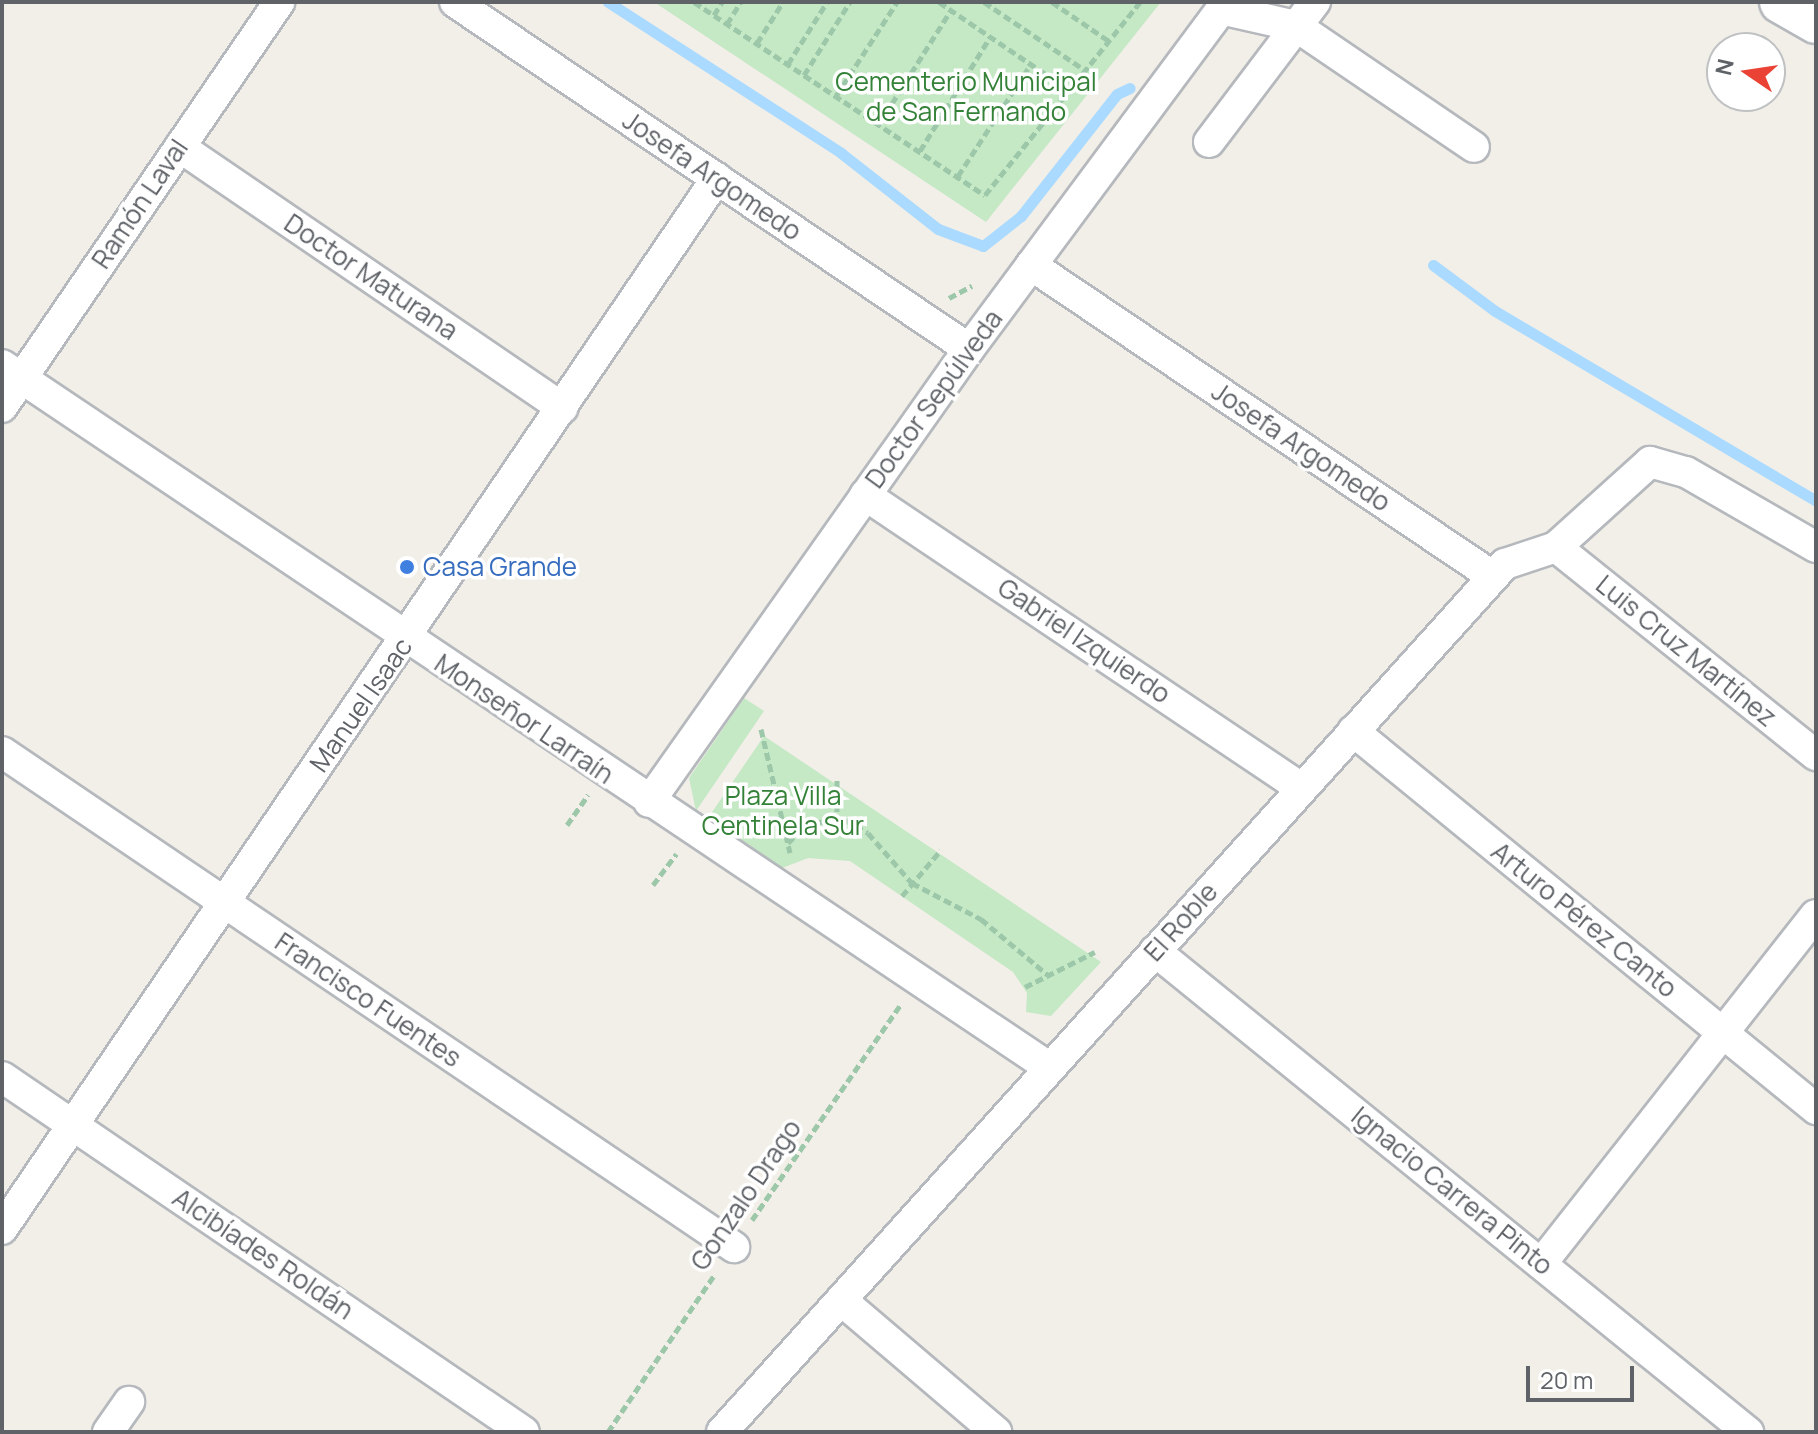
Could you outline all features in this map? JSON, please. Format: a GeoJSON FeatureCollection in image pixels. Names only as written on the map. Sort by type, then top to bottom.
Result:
{"type":"FeatureCollection","features":[{"type":"Feature","properties":{"kind":"main road"},"geometry":{"type":"LineString","coordinates":[[1781,2],[1816,22]]}},
{"type":"Feature","properties":{"kind":"street","name":"Ramón Laval"},"geometry":{"type":"LineString","coordinates":[[2,407],[12,371],[180,147],[278,2]]}},
{"type":"Feature","properties":{"kind":"street","name":"Josefa Argomedo"},"geometry":{"type":"LineString","coordinates":[[455,2],[969,349]]}},
{"type":"Feature","properties":{"kind":"street"},"geometry":{"type":"LineString","coordinates":[[1209,142],[1315,2]]}},
{"type":"Feature","properties":{"kind":"street"},"geometry":{"type":"LineString","coordinates":[[1224,6],[1296,26],[1474,147]]}},
{"type":"Feature","properties":{"kind":"street","name":"Doctor Sepúlveda"},"geometry":{"type":"LineString","coordinates":[[649,802],[969,349],[1224,6]]}},
{"type":"Feature","properties":{"kind":"street","name":"Doctor Maturana"},"geometry":{"type":"LineString","coordinates":[[180,147],[562,408]]}},
{"type":"Feature","properties":{"kind":"street","name":"Manuel Isaac"},"geometry":{"type":"LineString","coordinates":[[2,1229],[406,640],[717,178]]}},
{"type":"Feature","properties":{"kind":"street","name":"Josefa Argomedo"},"geometry":{"type":"LineString","coordinates":[[1031,265],[1492,576]]}},
{"type":"Feature","properties":{"kind":"street","name":"Monseñor Larraín"},"geometry":{"type":"LineString","coordinates":[[12,371],[406,640],[1050,1068]]}},
{"type":"Feature","properties":{"kind":"street","name":"El Roble"},"geometry":{"type":"LineString","coordinates":[[722,1432],[1492,576],[1516,557],[1556,547],[1640,466],[1670,465],[1816,547]]}},
{"type":"Feature","properties":{"kind":"street","name":"Gabriel Izquierdo"},"geometry":{"type":"LineString","coordinates":[[865,495],[1301,788]]}},
{"type":"Feature","properties":{"kind":"street","name":"Luis Cruz Martínez"},"geometry":{"type":"LineString","coordinates":[[1556,547],[1816,755]]}},
{"type":"Feature","properties":{"kind":"street","name":"Arturo Pérez Canto"},"geometry":{"type":"LineString","coordinates":[[1353,731],[1816,1109]]}},
{"type":"Feature","properties":{"kind":"street","name":"Francisco Fuentes"},"geometry":{"type":"LineString","coordinates":[[2,752],[734,1247]]}},
{"type":"Feature","properties":{"kind":"street"},"geometry":{"type":"LineString","coordinates":[[1541,1264],[1721,1031],[1816,915]]}},
{"type":"Feature","properties":{"kind":"street","name":"Ignacio Carrera Pinto"},"geometry":{"type":"LineString","coordinates":[[1155,951],[1748,1432]]}},
{"type":"Feature","properties":{"kind":"street","name":"Alcibíades Roldán"},"geometry":{"type":"LineString","coordinates":[[2,1077],[524,1432]]}},
{"type":"Feature","properties":{"kind":"street"},"geometry":{"type":"LineString","coordinates":[[841,1300],[996,1432]]}},
{"type":"Feature","properties":{"kind":"street"},"geometry":{"type":"LineString","coordinates":[[108,1432],[129,1402]]}},
{"type":"Feature","properties":{"kind":"path"},"geometry":{"type":"LineString","coordinates":[[694,2],[985,195],[1139,2]]}},
{"type":"Feature","properties":{"kind":"path"},"geometry":{"type":"LineString","coordinates":[[714,15],[722,2]]}},
{"type":"Feature","properties":{"kind":"path"},"geometry":{"type":"LineString","coordinates":[[727,24],[741,2]]}},
{"type":"Feature","properties":{"kind":"path"},"geometry":{"type":"LineString","coordinates":[[757,43],[783,2]]}},
{"type":"Feature","properties":{"kind":"path"},"geometry":{"type":"LineString","coordinates":[[788,64],[827,2]]}},
{"type":"Feature","properties":{"kind":"path"},"geometry":{"type":"LineString","coordinates":[[804,75],[850,2]]}},
{"type":"Feature","properties":{"kind":"path"},"geometry":{"type":"LineString","coordinates":[[836,96],[897,2]]}},
{"type":"Feature","properties":{"kind":"path"},"geometry":{"type":"LineString","coordinates":[[939,2],[1069,90]]}},
{"type":"Feature","properties":{"kind":"path"},"geometry":{"type":"LineString","coordinates":[[984,2],[1085,70]]}},
{"type":"Feature","properties":{"kind":"path"},"geometry":{"type":"LineString","coordinates":[[1052,2],[1109,41]]}},
{"type":"Feature","properties":{"kind":"path"},"geometry":{"type":"LineString","coordinates":[[879,124],[951,10]]}},
{"type":"Feature","properties":{"kind":"path"},"geometry":{"type":"LineString","coordinates":[[920,151],[990,37]]}},
{"type":"Feature","properties":{"kind":"path"},"geometry":{"type":"LineString","coordinates":[[958,176],[1031,64]]}},
{"type":"Feature","properties":{"kind":"path"},"geometry":{"type":"LineString","coordinates":[[761,729],[792,862]]}},
{"type":"Feature","properties":{"kind":"path"},"geometry":{"type":"LineString","coordinates":[[837,780],[837,820]]}},
{"type":"Feature","properties":{"kind":"path"},"geometry":{"type":"LineString","coordinates":[[567,825],[591,791]]}},
{"type":"Feature","properties":{"kind":"path"},"geometry":{"type":"LineString","coordinates":[[788,843],[807,823],[837,820],[868,833],[912,883],[971,913],[1048,975]]}},
{"type":"Feature","properties":{"kind":"path"},"geometry":{"type":"LineString","coordinates":[[653,885],[679,850]]}},
{"type":"Feature","properties":{"kind":"path"},"geometry":{"type":"LineString","coordinates":[[902,896],[941,850]]}},
{"type":"Feature","properties":{"kind":"path"},"geometry":{"type":"LineString","coordinates":[[1025,987],[1095,952]]}},
{"type":"Feature","properties":{"kind":"path","name":"Gonzalo Drago"},"geometry":{"type":"LineString","coordinates":[[608,1432],[917,980]]}},
{"type":"Feature","properties":{"kind":"green space","name":"Cementerio Municipal de San Fernando"},"geometry":{"type":"Polygon","coordinates":[[[654,2],[1161,2],[986,222],[654,2]]]}},
{"type":"Feature","properties":{"kind":"green space"},"geometry":{"type":"Polygon","coordinates":[[[744,698],[764,711],[696,811],[689,778],[744,698]]]}},
{"type":"Feature","properties":{"kind":"green space","name":"Plaza Villa Centinela Sur"},"geometry":{"type":"Polygon","coordinates":[[[764,736],[1101,962],[1051,1016],[1026,1012],[1027,993],[1013,972],[850,861],[808,858],[777,870],[706,821],[764,736]]]}},
{"type":"Feature","properties":{"kind":"waterway"},"geometry":{"type":"LineString","coordinates":[[608,2],[841,153],[938,229],[983,246],[1021,216],[1117,94],[1130,88]]}},
{"type":"Feature","properties":{"kind":"waterway"},"geometry":{"type":"LineString","coordinates":[[1433,265],[1495,311],[1816,501]]}},
{"type":"Feature","properties":{"kind":"place","name":"Casa Grande"},"geometry":{"type":"Point","coordinates":[407,567]}}]}
